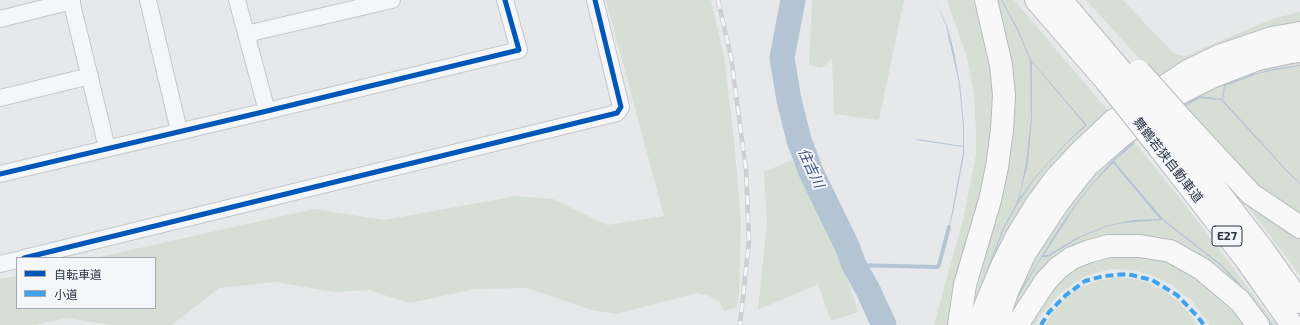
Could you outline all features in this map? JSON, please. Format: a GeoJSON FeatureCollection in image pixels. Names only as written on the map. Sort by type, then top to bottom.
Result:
{"type":"FeatureCollection","features":[{"type":"Feature","properties":{"kind":"highway"},"geometry":{"type":"LineString","coordinates":[[959,325],[965,285],[990,200],[1002,123],[1004,96],[1001,66],[986,0]]}},
{"type":"Feature","properties":{"kind":"highway","name":"舞鶴若狭自動車道"},"geometry":{"type":"LineString","coordinates":[[1036,0],[1122,74]]}},
{"type":"Feature","properties":{"kind":"highway","name":"舞鶴若狭自動車道"},"geometry":{"type":"LineString","coordinates":[[1061,0],[1175,137],[1264,251],[1300,302]]}},
{"type":"Feature","properties":{"kind":"highway"},"geometry":{"type":"LineString","coordinates":[[1073,0],[1122,74],[1175,137],[1251,194],[1300,227]]}},
{"type":"Feature","properties":{"kind":"highway"},"geometry":{"type":"LineString","coordinates":[[979,325],[1001,268],[1017,236],[1036,205],[1055,179],[1080,152],[1113,121],[1188,71],[1219,56],[1272,38],[1300,33]]}},
{"type":"Feature","properties":{"kind":"highway"},"geometry":{"type":"LineString","coordinates":[[996,325],[1007,292],[1026,253],[1058,202],[1087,166],[1120,137],[1180,93],[1214,76],[1258,59],[1300,51]]}},
{"type":"Feature","properties":{"kind":"highway","name":"舞鶴若狭自動車道"},"geometry":{"type":"LineString","coordinates":[[1175,137],[1247,261],[1292,325]]}},
{"type":"Feature","properties":{"kind":"highway"},"geometry":{"type":"LineString","coordinates":[[1017,325],[1045,282],[1058,268],[1072,258],[1109,246],[1140,246],[1170,251],[1202,268],[1240,301],[1258,325]]}},
{"type":"Feature","properties":{"kind":"street"},"geometry":{"type":"LineString","coordinates":[[0,19],[72,0],[107,148]]}},
{"type":"Feature","properties":{"kind":"street"},"geometry":{"type":"LineString","coordinates":[[148,0],[179,131]]}},
{"type":"Feature","properties":{"kind":"street"},"geometry":{"type":"LineString","coordinates":[[237,0],[267,111]]}},
{"type":"Feature","properties":{"kind":"street"},"geometry":{"type":"LineString","coordinates":[[246,34],[392,0]]}},
{"type":"Feature","properties":{"kind":"street"},"geometry":{"type":"LineString","coordinates":[[0,174],[519,50],[505,0]]}},
{"type":"Feature","properties":{"kind":"street"},"geometry":{"type":"LineString","coordinates":[[28,257],[617,113],[621,107],[595,0]]}},
{"type":"Feature","properties":{"kind":"street"},"geometry":{"type":"LineString","coordinates":[[0,98],[90,76]]}},
{"type":"Feature","properties":{"kind":"street"},"geometry":{"type":"LineString","coordinates":[[0,264],[16,260]]}},
{"type":"Feature","properties":{"kind":"shaded area"},"geometry":{"type":"Polygon","coordinates":[[[606,0],[711,0],[724,56],[735,149],[741,223],[739,292],[737,307],[724,311],[719,301],[709,296],[697,293],[616,314],[592,310],[527,288],[474,289],[410,303],[370,290],[334,292],[275,282],[219,288],[172,325],[112,325],[66,318],[35,325],[0,325],[0,279],[16,276],[16,309],[156,309],[156,257],[99,257],[314,209],[384,220],[517,196],[553,199],[607,225],[664,216],[606,0]]]}},
{"type":"Feature","properties":{"kind":"shaded area"},"geometry":{"type":"Polygon","coordinates":[[[812,0],[904,0],[879,120],[834,114],[832,58],[822,68],[809,65],[812,0]]]}},
{"type":"Feature","properties":{"kind":"shaded area"},"geometry":{"type":"Polygon","coordinates":[[[947,0],[973,0],[979,19],[988,52],[993,94],[992,143],[951,325],[934,325],[963,220],[976,155],[974,94],[967,57],[947,0]]]}},
{"type":"Feature","properties":{"kind":"shaded area"},"geometry":{"type":"Polygon","coordinates":[[[992,0],[1014,0],[1110,113],[976,310],[972,309],[1002,191],[1009,159],[1013,124],[992,0]]]}},
{"type":"Feature","properties":{"kind":"shaded area"},"geometry":{"type":"Polygon","coordinates":[[[1086,0],[1123,0],[1172,52],[1185,56],[1272,19],[1300,12],[1300,26],[1158,79],[1086,0]]]}},
{"type":"Feature","properties":{"kind":"shaded area"},"geometry":{"type":"Polygon","coordinates":[[[1300,59],[1300,218],[1277,202],[1231,159],[1179,103],[1253,69],[1300,59]]]}},
{"type":"Feature","properties":{"kind":"shaded area"},"geometry":{"type":"Polygon","coordinates":[[[1130,137],[1187,207],[1276,325],[1267,325],[1167,244],[1041,272],[1022,294],[1015,307],[1011,306],[1023,274],[1079,190],[1130,137]]]}},
{"type":"Feature","properties":{"kind":"shaded area"},"geometry":{"type":"Polygon","coordinates":[[[792,160],[837,248],[858,312],[831,321],[818,284],[758,310],[767,223],[764,172],[792,160]]]}},
{"type":"Feature","properties":{"kind":"shaded area"},"geometry":{"type":"Polygon","coordinates":[[[1246,204],[1300,238],[1300,276],[1281,250],[1246,204]]]}},
{"type":"Feature","properties":{"kind":"shaded area"},"geometry":{"type":"Polygon","coordinates":[[[1113,255],[1156,257],[1179,266],[1213,287],[1246,325],[1210,325],[1191,300],[1172,285],[1153,276],[1133,270],[1111,269],[1085,276],[1059,294],[1038,319],[1036,325],[1030,325],[1060,278],[1079,265],[1113,255]]]}},
{"type":"Feature","properties":{"kind":"shaded area"},"geometry":{"type":"Polygon","coordinates":[[[1118,277],[1136,279],[1150,283],[1165,291],[1180,303],[1198,325],[1045,325],[1052,313],[1070,294],[1081,287],[1099,280],[1118,277]]]}},
{"type":"Feature","properties":{"kind":"water"},"geometry":{"type":"Polygon","coordinates":[[[935,0],[947,26],[953,47],[960,84],[964,125],[964,154],[953,213],[946,240],[963,147],[916,140],[963,146],[963,125],[959,83],[946,26],[935,0]]]}},
{"type":"Feature","properties":{"kind":"water"},"geometry":{"type":"Polygon","coordinates":[[[1001,0],[1018,29],[1031,60],[1087,125],[1067,143],[1035,178],[1017,205],[1004,229],[979,291],[1003,228],[1016,204],[1020,193],[1026,163],[1031,117],[1030,60],[1017,30],[1001,0]],[[1032,62],[1032,117],[1028,163],[1019,199],[1034,178],[1085,125],[1032,62]]]}},
{"type":"Feature","properties":{"kind":"water"},"geometry":{"type":"Polygon","coordinates":[[[1300,65],[1257,74],[1225,86],[1223,100],[1300,184],[1288,173],[1221,100],[1200,98],[1184,107],[1183,106],[1200,96],[1222,99],[1224,85],[1254,74],[1273,69],[1300,65]]]}},
{"type":"Feature","properties":{"kind":"water"},"geometry":{"type":"Polygon","coordinates":[[[1133,142],[1134,144],[1114,161],[1163,219],[1222,265],[1273,325],[1271,325],[1221,266],[1162,220],[1123,223],[1105,227],[1079,238],[1048,257],[1042,257],[1018,297],[1017,296],[1059,228],[1075,205],[1090,186],[1110,163],[1133,142]],[[1113,163],[1090,187],[1077,204],[1044,255],[1048,255],[1076,238],[1105,226],[1133,220],[1160,219],[1113,163]]]}},
{"type":"Feature","properties":{"kind":"waterway","name":"住吉川"},"geometry":{"type":"LineString","coordinates":[[793,0],[782,58],[789,100],[799,140],[811,172],[847,246],[854,265],[868,290],[884,325]]}},
{"type":"Feature","properties":{"kind":"waterway"},"geometry":{"type":"LineString","coordinates":[[854,265],[937,267],[939,265],[949,227]]}},
{"type":"Feature","properties":{"kind":"railway"},"geometry":{"type":"LineString","coordinates":[[718,0],[731,57],[746,170],[749,241],[740,325]]}},
{"type":"Feature","properties":{"kind":"marked path"},"geometry":{"type":"LineString","coordinates":[[1041,325],[1049,312],[1066,295],[1085,281],[1104,276],[1127,274],[1152,280],[1177,295],[1204,325]]}},
{"type":"Feature","properties":{"kind":"cycle path"},"geometry":{"type":"LineString","coordinates":[[0,174],[519,50],[505,0]]}},
{"type":"Feature","properties":{"kind":"cycle path"},"geometry":{"type":"LineString","coordinates":[[28,257],[617,113],[621,107],[595,0]]}}]}
